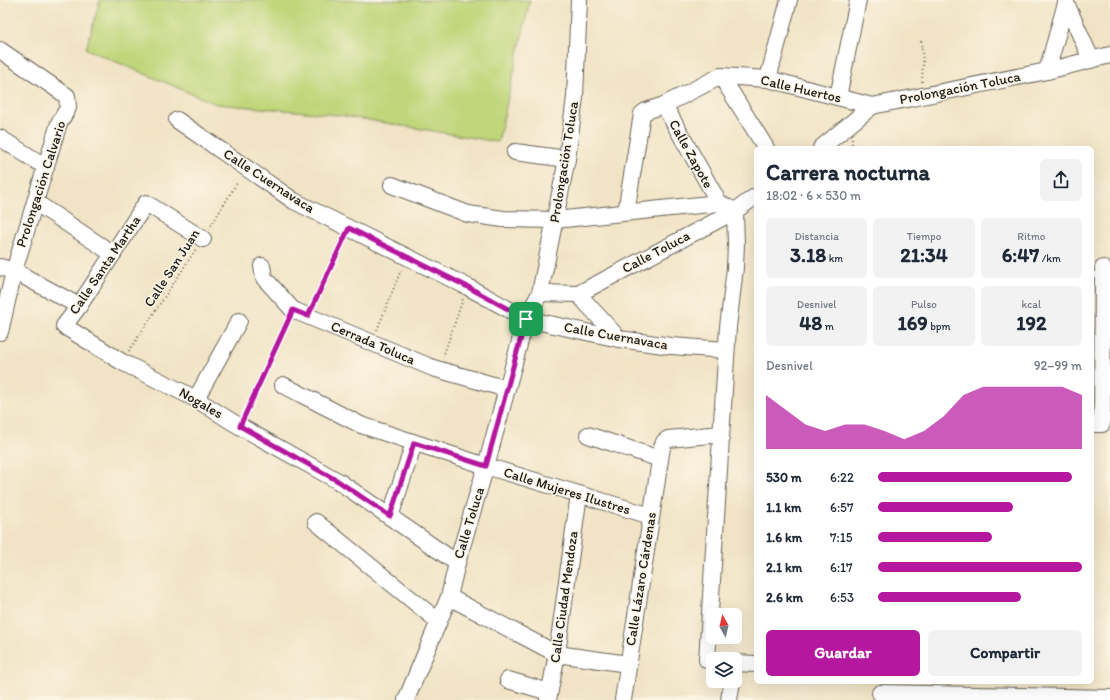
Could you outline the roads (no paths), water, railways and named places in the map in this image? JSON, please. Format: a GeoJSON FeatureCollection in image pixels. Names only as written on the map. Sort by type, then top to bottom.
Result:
{"type":"FeatureCollection","features":[{"type":"Feature","properties":{"kind":"street","name":"Prolongación Toluca"},"geometry":{"type":"LineString","coordinates":[[526,319],[540,293],[567,159],[575,97],[579,0]]}},
{"type":"Feature","properties":{"kind":"street"},"geometry":{"type":"LineString","coordinates":[[768,78],[789,0]]}},
{"type":"Feature","properties":{"kind":"street"},"geometry":{"type":"LineString","coordinates":[[838,97],[858,0]]}},
{"type":"Feature","properties":{"kind":"street"},"geometry":{"type":"LineString","coordinates":[[1066,2],[1091,59]]}},
{"type":"Feature","properties":{"kind":"street"},"geometry":{"type":"LineString","coordinates":[[1047,71],[1066,2]]}},
{"type":"Feature","properties":{"kind":"street","name":"Prolongación Calvario"},"geometry":{"type":"LineString","coordinates":[[0,50],[67,96],[68,108],[59,122],[35,202],[7,269],[0,332]]}},
{"type":"Feature","properties":{"kind":"street","name":"Prolongación Toluca"},"geometry":{"type":"LineString","coordinates":[[872,106],[1047,71],[1091,59],[1109,52]]}},
{"type":"Feature","properties":{"kind":"street"},"geometry":{"type":"LineString","coordinates":[[721,76],[765,146]]}},
{"type":"Feature","properties":{"kind":"street","name":"Calle Huertos"},"geometry":{"type":"LineString","coordinates":[[626,212],[642,114],[646,111],[664,105],[721,76],[768,78],[872,106]]}},
{"type":"Feature","properties":{"kind":"street","name":"Calle Zapote"},"geometry":{"type":"LineString","coordinates":[[664,105],[718,203]]}},
{"type":"Feature","properties":{"kind":"street"},"geometry":{"type":"LineString","coordinates":[[823,146],[872,106]]}},
{"type":"Feature","properties":{"kind":"street","name":"Calle Cuernavaca"},"geometry":{"type":"LineString","coordinates":[[177,120],[294,201],[468,287],[526,319],[619,339],[671,346],[726,350]]}},
{"type":"Feature","properties":{"kind":"street"},"geometry":{"type":"LineString","coordinates":[[0,138],[46,167]]}},
{"type":"Feature","properties":{"kind":"street"},"geometry":{"type":"LineString","coordinates":[[515,152],[567,159]]}},
{"type":"Feature","properties":{"kind":"street"},"geometry":{"type":"LineString","coordinates":[[392,185],[468,214],[503,218],[555,220],[718,203],[734,211],[735,268],[726,350],[710,652]]}},
{"type":"Feature","properties":{"kind":"street","name":"Calle Toluca"},"geometry":{"type":"LineString","coordinates":[[578,294],[734,211],[754,197]]}},
{"type":"Feature","properties":{"kind":"street"},"geometry":{"type":"LineString","coordinates":[[35,202],[113,254]]}},
{"type":"Feature","properties":{"kind":"street","name":"Calle Santa Martha"},"geometry":{"type":"LineString","coordinates":[[64,326],[79,306],[146,203],[202,239]]}},
{"type":"Feature","properties":{"kind":"street","name":"Cerrada Toluca"},"geometry":{"type":"LineString","coordinates":[[262,266],[264,278],[293,310],[438,370],[507,389]]}},
{"type":"Feature","properties":{"kind":"street"},"geometry":{"type":"LineString","coordinates":[[1097,424],[1097,336],[1103,268]]}},
{"type":"Feature","properties":{"kind":"street"},"geometry":{"type":"LineString","coordinates":[[7,269],[79,306]]}},
{"type":"Feature","properties":{"kind":"street"},"geometry":{"type":"LineString","coordinates":[[540,293],[578,294],[619,339]]}},
{"type":"Feature","properties":{"kind":"street","name":"Calle Toluca"},"geometry":{"type":"LineString","coordinates":[[406,700],[449,596],[456,563],[486,466],[526,319]]}},
{"type":"Feature","properties":{"kind":"street"},"geometry":{"type":"LineString","coordinates":[[196,399],[239,322]]}},
{"type":"Feature","properties":{"kind":"street","name":"Nogales"},"geometry":{"type":"LineString","coordinates":[[64,326],[122,362],[196,399],[240,426],[338,481],[456,563]]}},
{"type":"Feature","properties":{"kind":"street","name":"Calle Mujeres Ilustres"},"geometry":{"type":"LineString","coordinates":[[283,385],[361,425],[486,466],[651,516]]}},
{"type":"Feature","properties":{"kind":"street","name":"Calle Lázaro Cárdenas"},"geometry":{"type":"LineString","coordinates":[[623,700],[660,459],[664,442],[668,440],[721,434]]}},
{"type":"Feature","properties":{"kind":"street"},"geometry":{"type":"LineString","coordinates":[[588,435],[660,459]]}},
{"type":"Feature","properties":{"kind":"street"},"geometry":{"type":"LineString","coordinates":[[390,516],[414,443]]}},
{"type":"Feature","properties":{"kind":"street","name":"Calle Ciudad Mendoza"},"geometry":{"type":"LineString","coordinates":[[548,696],[557,654],[580,494]]}},
{"type":"Feature","properties":{"kind":"street"},"geometry":{"type":"LineString","coordinates":[[316,522],[438,621]]}},
{"type":"Feature","properties":{"kind":"street"},"geometry":{"type":"LineString","coordinates":[[449,596],[557,654],[628,664]]}},
{"type":"Feature","properties":{"kind":"street"},"geometry":{"type":"LineString","coordinates":[[742,663],[754,664]]}},
{"type":"Feature","properties":{"kind":"street"},"geometry":{"type":"LineString","coordinates":[[508,680],[548,696]]}},
{"type":"Feature","properties":{"kind":"street"},"geometry":{"type":"LineString","coordinates":[[729,700],[731,688]]}},
{"type":"Feature","properties":{"kind":"street"},"geometry":{"type":"LineString","coordinates":[[880,692],[1052,699],[1110,698]]}}]}
